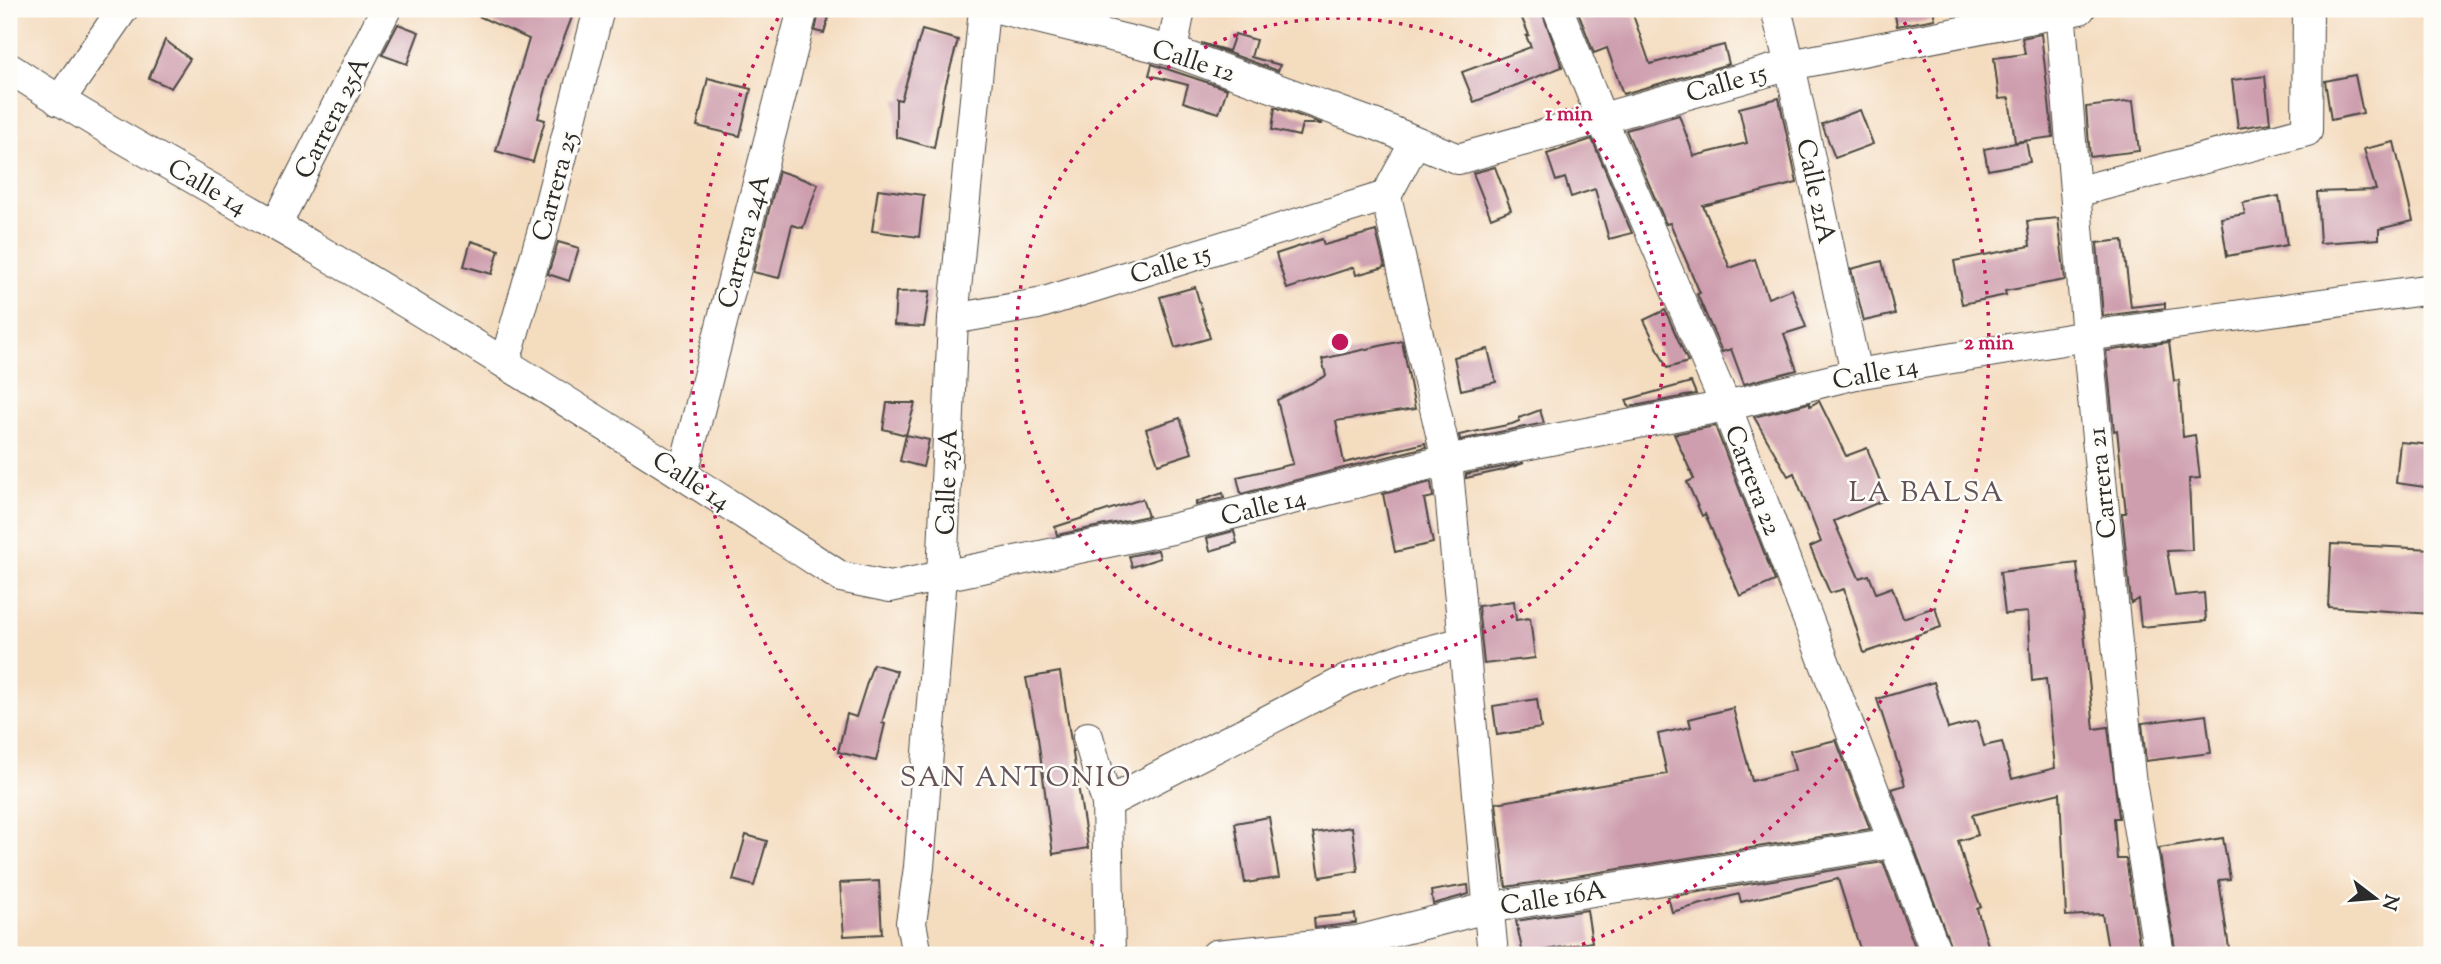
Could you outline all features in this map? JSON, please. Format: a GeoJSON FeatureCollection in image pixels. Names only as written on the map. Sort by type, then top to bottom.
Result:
{"type":"FeatureCollection","features":[{"type":"Feature","properties":{"kind":"street"},"geometry":{"type":"LineString","coordinates":[[59,101],[122,9]]}},
{"type":"Feature","properties":{"kind":"street","name":"Carrera 25A"},"geometry":{"type":"LineString","coordinates":[[276,225],[386,9]]}},
{"type":"Feature","properties":{"kind":"street","name":"Carrera 25"},"geometry":{"type":"LineString","coordinates":[[505,362],[543,230],[599,9]]}},
{"type":"Feature","properties":{"kind":"street","name":"Carrera 24A"},"geometry":{"type":"LineString","coordinates":[[682,473],[803,9]]}},
{"type":"Feature","properties":{"kind":"street","name":"Calle 25A"},"geometry":{"type":"LineString","coordinates":[[917,955],[911,923],[919,867],[942,576],[953,319],[984,9]]}},
{"type":"Feature","properties":{"kind":"street","name":"Calle 12"},"geometry":{"type":"LineString","coordinates":[[1001,9],[1172,51],[1382,127]]}},
{"type":"Feature","properties":{"kind":"street"},"geometry":{"type":"LineString","coordinates":[[1172,51],[1180,9]]}},
{"type":"Feature","properties":{"kind":"street","name":"Carrera 22"},"geometry":{"type":"LineString","coordinates":[[1558,9],[1601,117],[1726,406],[1937,955]]}},
{"type":"Feature","properties":{"kind":"street","name":"Calle 21A"},"geometry":{"type":"LineString","coordinates":[[1776,9],[1856,374]]}},
{"type":"Feature","properties":{"kind":"street"},"geometry":{"type":"LineString","coordinates":[[2076,192],[2307,131],[2308,9]]}},
{"type":"Feature","properties":{"kind":"street","name":"Calle 15"},"geometry":{"type":"LineString","coordinates":[[1382,127],[1458,159],[1790,65],[2066,10]]}},
{"type":"Feature","properties":{"kind":"street","name":"Carrera 21"},"geometry":{"type":"LineString","coordinates":[[2066,10],[2087,336],[2130,776],[2159,955]]}},
{"type":"Feature","properties":{"kind":"street","name":"Calle 14"},"geometry":{"type":"LineString","coordinates":[[9,68],[59,101],[276,225],[505,362],[841,577],[890,587],[1172,529],[1447,460],[1726,406],[1856,374],[2087,336],[2432,289]]}},
{"type":"Feature","properties":{"kind":"street"},"geometry":{"type":"LineString","coordinates":[[1415,142],[1386,196],[1447,460],[1493,955]]}},
{"type":"Feature","properties":{"kind":"street","name":"Calle 15"},"geometry":{"type":"LineString","coordinates":[[953,319],[1038,304],[1386,196]]}},
{"type":"Feature","properties":{"kind":"street"},"geometry":{"type":"LineString","coordinates":[[1107,803],[1350,678],[1405,657],[1464,642]]}},
{"type":"Feature","properties":{"kind":"street"},"geometry":{"type":"LineString","coordinates":[[1088,737],[1107,803],[1110,955]]}},
{"type":"Feature","properties":{"kind":"street","name":"Calle 16A"},"geometry":{"type":"LineString","coordinates":[[1216,955],[1358,948],[1487,908],[1892,843]]}},
{"type":"Feature","properties":{"kind":"building"},"geometry":{"type":"Polygon","coordinates":[[[463,9],[575,9],[549,78],[538,118],[545,120],[533,162],[496,151],[529,39],[463,9]]]}},
{"type":"Feature","properties":{"kind":"building"},"geometry":{"type":"Polygon","coordinates":[[[820,9],[831,9],[824,33],[815,31],[820,9]]]}},
{"type":"Feature","properties":{"kind":"building"},"geometry":{"type":"Polygon","coordinates":[[[1518,9],[1541,9],[1562,67],[1474,102],[1462,72],[1531,47],[1518,9]]]}},
{"type":"Feature","properties":{"kind":"building"},"geometry":{"type":"Polygon","coordinates":[[[1577,9],[1631,9],[1650,64],[1724,45],[1729,64],[1623,94],[1607,48],[1594,53],[1577,9]]]}},
{"type":"Feature","properties":{"kind":"building"},"geometry":{"type":"Polygon","coordinates":[[[1933,9],[1935,19],[1897,26],[1895,15],[1933,9]]]}},
{"type":"Feature","properties":{"kind":"building"},"geometry":{"type":"Polygon","coordinates":[[[398,24],[419,32],[407,64],[382,55],[398,24]]]}},
{"type":"Feature","properties":{"kind":"building"},"geometry":{"type":"Polygon","coordinates":[[[922,30],[958,40],[944,91],[934,148],[896,137],[896,99],[901,100],[922,30]]]}},
{"type":"Feature","properties":{"kind":"building"},"geometry":{"type":"Polygon","coordinates":[[[1235,34],[1256,40],[1251,57],[1280,65],[1278,71],[1201,43],[1229,51],[1235,34]]]}},
{"type":"Feature","properties":{"kind":"building"},"geometry":{"type":"Polygon","coordinates":[[[2041,34],[2053,137],[2015,142],[2009,98],[1999,99],[1994,58],[2025,54],[2022,38],[2041,34]]]}},
{"type":"Feature","properties":{"kind":"building"},"geometry":{"type":"Polygon","coordinates":[[[165,40],[190,59],[171,88],[149,78],[165,40]]]}},
{"type":"Feature","properties":{"kind":"building"},"geometry":{"type":"Polygon","coordinates":[[[1152,64],[1227,89],[1219,113],[1183,102],[1188,85],[1149,75],[1152,64]]]}},
{"type":"Feature","properties":{"kind":"building"},"geometry":{"type":"Polygon","coordinates":[[[2355,75],[2363,113],[2331,120],[2325,81],[2355,75]]]}},
{"type":"Feature","properties":{"kind":"building"},"geometry":{"type":"Polygon","coordinates":[[[2265,76],[2270,123],[2238,128],[2232,80],[2265,76]]]}},
{"type":"Feature","properties":{"kind":"building"},"geometry":{"type":"Polygon","coordinates":[[[708,78],[751,89],[740,136],[697,126],[708,78]]]}},
{"type":"Feature","properties":{"kind":"building"},"geometry":{"type":"Polygon","coordinates":[[[1779,98],[1797,183],[1703,206],[1730,268],[1755,259],[1768,298],[1792,289],[1806,327],[1784,334],[1797,370],[1744,384],[1731,349],[1722,352],[1670,223],[1666,224],[1626,130],[1679,115],[1694,156],[1747,143],[1739,108],[1779,98]]]}},
{"type":"Feature","properties":{"kind":"building"},"geometry":{"type":"Polygon","coordinates":[[[2133,101],[2139,151],[2090,157],[2086,107],[2133,101]]]}},
{"type":"Feature","properties":{"kind":"building"},"geometry":{"type":"Polygon","coordinates":[[[1275,107],[1323,124],[1302,124],[1299,136],[1272,130],[1275,107]]]}},
{"type":"Feature","properties":{"kind":"building"},"geometry":{"type":"Polygon","coordinates":[[[1860,110],[1873,144],[1835,158],[1822,124],[1860,110]]]}},
{"type":"Feature","properties":{"kind":"building"},"geometry":{"type":"Polygon","coordinates":[[[1592,139],[1632,233],[1609,239],[1595,189],[1571,197],[1565,178],[1556,181],[1547,154],[1592,139]]]}},
{"type":"Feature","properties":{"kind":"building"},"geometry":{"type":"Polygon","coordinates":[[[2026,141],[2030,162],[1988,170],[1984,149],[2026,141]]]}},
{"type":"Feature","properties":{"kind":"building"},"geometry":{"type":"Polygon","coordinates":[[[2394,142],[2413,221],[2379,229],[2379,239],[2320,243],[2317,192],[2376,190],[2364,149],[2394,142]]]}},
{"type":"Feature","properties":{"kind":"building"},"geometry":{"type":"Polygon","coordinates":[[[1495,167],[1511,210],[1491,218],[1473,173],[1495,167]]]}},
{"type":"Feature","properties":{"kind":"building"},"geometry":{"type":"Polygon","coordinates":[[[779,171],[818,184],[803,228],[792,225],[779,278],[753,272],[779,171]]]}},
{"type":"Feature","properties":{"kind":"building"},"geometry":{"type":"Polygon","coordinates":[[[878,189],[924,195],[919,237],[872,231],[878,189]]]}},
{"type":"Feature","properties":{"kind":"building"},"geometry":{"type":"Polygon","coordinates":[[[2279,196],[2287,245],[2227,256],[2221,218],[2245,214],[2243,203],[2279,196]]]}},
{"type":"Feature","properties":{"kind":"building"},"geometry":{"type":"Polygon","coordinates":[[[2058,218],[2065,280],[2005,291],[2006,295],[1962,304],[1954,261],[2030,246],[2027,221],[2058,218]]]}},
{"type":"Feature","properties":{"kind":"building"},"geometry":{"type":"Polygon","coordinates":[[[1376,231],[1385,267],[1356,275],[1354,267],[1287,289],[1276,254],[1322,239],[1324,245],[1376,231]]]}},
{"type":"Feature","properties":{"kind":"building"},"geometry":{"type":"Polygon","coordinates":[[[2123,240],[2131,307],[2165,303],[2165,308],[2103,316],[2097,243],[2123,240]]]}},
{"type":"Feature","properties":{"kind":"building"},"geometry":{"type":"Polygon","coordinates":[[[471,241],[499,250],[492,274],[464,266],[471,241]]]}},
{"type":"Feature","properties":{"kind":"building"},"geometry":{"type":"Polygon","coordinates":[[[558,242],[579,248],[569,281],[548,274],[558,242]]]}},
{"type":"Feature","properties":{"kind":"building"},"geometry":{"type":"Polygon","coordinates":[[[1882,261],[1895,314],[1864,321],[1851,269],[1882,261]]]}},
{"type":"Feature","properties":{"kind":"building"},"geometry":{"type":"Polygon","coordinates":[[[1195,287],[1210,338],[1175,348],[1160,297],[1195,287]]]}},
{"type":"Feature","properties":{"kind":"building"},"geometry":{"type":"Polygon","coordinates":[[[930,291],[924,327],[894,325],[896,292],[930,291]]]}},
{"type":"Feature","properties":{"kind":"building"},"geometry":{"type":"Polygon","coordinates":[[[1665,310],[1688,362],[1667,368],[1644,320],[1665,310]]]}},
{"type":"Feature","properties":{"kind":"building"},"geometry":{"type":"Polygon","coordinates":[[[1402,341],[1415,409],[1336,421],[1344,463],[1425,443],[1426,447],[1241,494],[1237,477],[1293,464],[1277,400],[1326,376],[1322,359],[1402,341]]]}},
{"type":"Feature","properties":{"kind":"building"},"geometry":{"type":"Polygon","coordinates":[[[2169,342],[2174,381],[2179,380],[2183,437],[2195,435],[2200,478],[2189,479],[2192,550],[2167,551],[2175,596],[2204,593],[2206,621],[2141,627],[2138,599],[2131,603],[2122,513],[2126,513],[2106,351],[2169,342]]]}},
{"type":"Feature","properties":{"kind":"building"},"geometry":{"type":"Polygon","coordinates":[[[1488,349],[1496,382],[1461,390],[1454,357],[1488,349]]]}},
{"type":"Feature","properties":{"kind":"building"},"geometry":{"type":"Polygon","coordinates":[[[1691,382],[1696,394],[1629,407],[1626,400],[1691,382]]]}},
{"type":"Feature","properties":{"kind":"building"},"geometry":{"type":"Polygon","coordinates":[[[1819,401],[1846,456],[1867,448],[1887,499],[1834,521],[1859,578],[1869,575],[1876,593],[1892,587],[1903,618],[1935,607],[1941,627],[1864,653],[1844,589],[1830,593],[1810,547],[1821,542],[1794,473],[1788,476],[1754,417],[1809,403],[1810,406],[1819,401]]]}},
{"type":"Feature","properties":{"kind":"building"},"geometry":{"type":"Polygon","coordinates":[[[887,403],[915,403],[906,435],[883,429],[887,403]]]}},
{"type":"Feature","properties":{"kind":"building"},"geometry":{"type":"Polygon","coordinates":[[[1540,410],[1544,423],[1460,440],[1459,435],[1512,424],[1519,421],[1519,418],[1540,410]]]}},
{"type":"Feature","properties":{"kind":"building"},"geometry":{"type":"Polygon","coordinates":[[[1180,418],[1192,453],[1158,464],[1146,429],[1180,418]]]}},
{"type":"Feature","properties":{"kind":"building"},"geometry":{"type":"Polygon","coordinates":[[[1715,426],[1775,581],[1740,596],[1705,514],[1702,516],[1687,482],[1694,479],[1674,434],[1715,426]]]}},
{"type":"Feature","properties":{"kind":"building"},"geometry":{"type":"Polygon","coordinates":[[[906,435],[929,440],[923,467],[900,461],[906,435]]]}},
{"type":"Feature","properties":{"kind":"building"},"geometry":{"type":"Polygon","coordinates":[[[2400,442],[2432,445],[2432,488],[2396,483],[2400,442]]]}},
{"type":"Feature","properties":{"kind":"building"},"geometry":{"type":"Polygon","coordinates":[[[1524,463],[1503,470],[1466,478],[1466,474],[1524,463]]]}},
{"type":"Feature","properties":{"kind":"building"},"geometry":{"type":"Polygon","coordinates":[[[1431,482],[1433,497],[1424,499],[1433,543],[1395,552],[1383,494],[1431,482]]]}},
{"type":"Feature","properties":{"kind":"building"},"geometry":{"type":"Polygon","coordinates":[[[1223,493],[1224,498],[1196,505],[1196,502],[1223,493]]]}},
{"type":"Feature","properties":{"kind":"building"},"geometry":{"type":"Polygon","coordinates":[[[1142,499],[1148,516],[1057,535],[1055,527],[1142,499]]]}},
{"type":"Feature","properties":{"kind":"building"},"geometry":{"type":"Polygon","coordinates":[[[1234,531],[1237,543],[1210,551],[1207,538],[1234,531]]]}},
{"type":"Feature","properties":{"kind":"building"},"geometry":{"type":"Polygon","coordinates":[[[2331,544],[2432,549],[2432,614],[2328,607],[2331,544]]]}},
{"type":"Feature","properties":{"kind":"building"},"geometry":{"type":"Polygon","coordinates":[[[1158,550],[1160,558],[1132,567],[1129,556],[1158,550]]]}},
{"type":"Feature","properties":{"kind":"building"},"geometry":{"type":"Polygon","coordinates":[[[2077,563],[2094,729],[2108,727],[2119,818],[2114,818],[2117,859],[2126,859],[2141,955],[2109,955],[2102,914],[2066,916],[2060,793],[1972,815],[1978,835],[1958,841],[1981,907],[1977,909],[1991,955],[1954,955],[1892,789],[1905,785],[1877,699],[1934,682],[1948,729],[1977,721],[1984,746],[2002,742],[2012,779],[2055,768],[2046,679],[2032,681],[2028,612],[2005,614],[2000,572],[2077,563]]]}},
{"type":"Feature","properties":{"kind":"building"},"geometry":{"type":"Polygon","coordinates":[[[1514,601],[1516,620],[1530,618],[1535,658],[1484,664],[1478,606],[1514,601]]]}},
{"type":"Feature","properties":{"kind":"building"},"geometry":{"type":"Polygon","coordinates":[[[873,664],[897,671],[882,723],[885,724],[876,761],[838,752],[847,714],[856,717],[873,664]]]}},
{"type":"Feature","properties":{"kind":"building"},"geometry":{"type":"Polygon","coordinates":[[[1060,672],[1088,848],[1053,854],[1038,738],[1026,678],[1060,672]]]}},
{"type":"Feature","properties":{"kind":"building"},"geometry":{"type":"Polygon","coordinates":[[[1537,699],[1541,728],[1497,735],[1493,706],[1537,699]]]}},
{"type":"Feature","properties":{"kind":"building"},"geometry":{"type":"Polygon","coordinates":[[[1733,708],[1752,781],[1795,770],[1790,751],[1836,740],[1870,829],[1506,887],[1496,803],[1667,774],[1658,734],[1691,727],[1689,719],[1733,708]]]}},
{"type":"Feature","properties":{"kind":"building"},"geometry":{"type":"Polygon","coordinates":[[[2206,715],[2211,753],[2146,761],[2142,723],[2206,715]]]}},
{"type":"Feature","properties":{"kind":"building"},"geometry":{"type":"Polygon","coordinates":[[[1269,817],[1279,878],[1245,883],[1235,823],[1269,817]]]}},
{"type":"Feature","properties":{"kind":"building"},"geometry":{"type":"Polygon","coordinates":[[[1352,827],[1358,871],[1320,877],[1313,833],[1352,827]]]}},
{"type":"Feature","properties":{"kind":"building"},"geometry":{"type":"Polygon","coordinates":[[[746,835],[767,841],[754,886],[733,880],[746,835]]]}},
{"type":"Feature","properties":{"kind":"building"},"geometry":{"type":"Polygon","coordinates":[[[2223,838],[2230,879],[2219,880],[2230,955],[2176,955],[2159,848],[2223,838]]]}},
{"type":"Feature","properties":{"kind":"building"},"geometry":{"type":"Polygon","coordinates":[[[1883,862],[1918,955],[1862,955],[1838,879],[1741,902],[1739,894],[1672,912],[1668,897],[1883,862]]]}},
{"type":"Feature","properties":{"kind":"building"},"geometry":{"type":"Polygon","coordinates":[[[879,881],[882,934],[844,936],[840,883],[879,881]]]}},
{"type":"Feature","properties":{"kind":"building"},"geometry":{"type":"Polygon","coordinates":[[[1468,885],[1469,894],[1433,904],[1431,891],[1468,885]]]}},
{"type":"Feature","properties":{"kind":"building"},"geometry":{"type":"Polygon","coordinates":[[[1587,910],[1592,942],[1523,954],[1516,921],[1587,910]]]}},
{"type":"Feature","properties":{"kind":"building"},"geometry":{"type":"Polygon","coordinates":[[[1355,914],[1356,923],[1315,928],[1314,918],[1355,914]]]}},
{"type":"Feature","properties":{"kind":"district","name":"LA BALSA"},"geometry":{"type":"Point","coordinates":[1927,491]}},
{"type":"Feature","properties":{"kind":"district","name":"SAN ANTONIO"},"geometry":{"type":"Point","coordinates":[1016,776]}}]}
